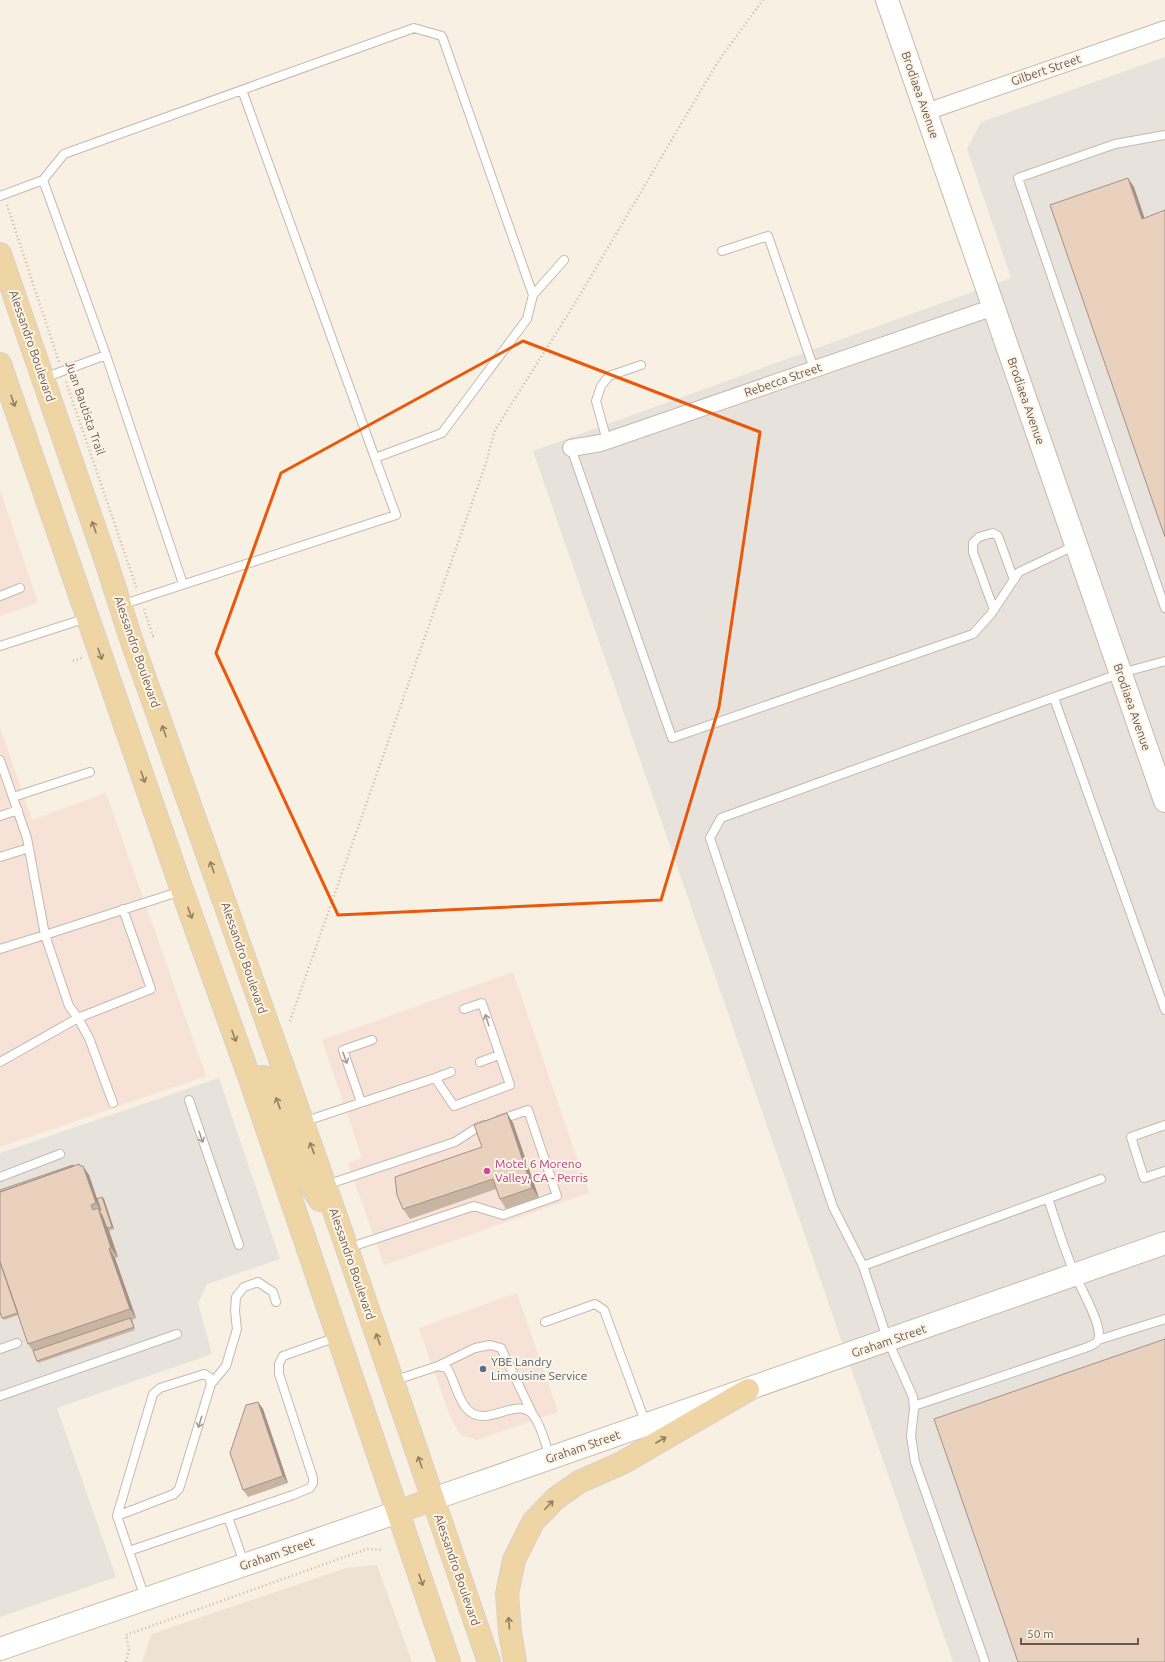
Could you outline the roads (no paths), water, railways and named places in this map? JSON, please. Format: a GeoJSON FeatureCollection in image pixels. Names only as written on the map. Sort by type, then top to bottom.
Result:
{"type":"FeatureCollection","features":[{"type":"Feature","properties":{"kind":"main road","name":"Alessandro Boulevard"},"geometry":{"type":"LineString","coordinates":[[0,254],[53,375],[120,606],[339,1225],[489,1662]]}},
{"type":"Feature","properties":{"kind":"main road"},"geometry":{"type":"LineString","coordinates":[[0,367],[182,890],[250,1079],[449,1662]]}},
{"type":"Feature","properties":{"kind":"main road"},"geometry":{"type":"LineString","coordinates":[[88,617],[120,606]]}},
{"type":"Feature","properties":{"kind":"main road"},"geometry":{"type":"LineString","coordinates":[[250,1079],[264,1077],[270,1081],[300,1166],[312,1189],[339,1225]]}},
{"type":"Feature","properties":{"kind":"main road"},"geometry":{"type":"LineString","coordinates":[[515,1662],[510,1632],[507,1594],[514,1560],[533,1522],[554,1499],[579,1482],[622,1463],[748,1390]]}},
{"type":"Feature","properties":{"kind":"main road","name":"Graham Street"},"geometry":{"type":"LineString","coordinates":[[398,1512],[433,1499]]}},
{"type":"Feature","properties":{"kind":"street","name":"Brodiaea Avenue"},"geometry":{"type":"LineString","coordinates":[[887,0],[1165,802]]}},
{"type":"Feature","properties":{"kind":"street","name":"Gilbert Street"},"geometry":{"type":"LineString","coordinates":[[926,112],[1165,29]]}},
{"type":"Feature","properties":{"kind":"street","name":"Rebecca Street"},"geometry":{"type":"LineString","coordinates":[[571,448],[607,441],[994,307]]}},
{"type":"Feature","properties":{"kind":"street","name":"Graham Street"},"geometry":{"type":"LineString","coordinates":[[433,1499],[1165,1244]]}},
{"type":"Feature","properties":{"kind":"street","name":"Graham Street"},"geometry":{"type":"LineString","coordinates":[[0,1649],[398,1512]]}},
{"type":"Feature","properties":{"kind":"lane"},"geometry":{"type":"LineString","coordinates":[[2,196],[44,180],[64,154],[414,28],[442,36],[533,295]]}},
{"type":"Feature","properties":{"kind":"lane"},"geometry":{"type":"LineString","coordinates":[[120,606],[396,515],[242,90]]}},
{"type":"Feature","properties":{"kind":"lane"},"geometry":{"type":"LineString","coordinates":[[1165,134],[1115,144],[1018,178],[1165,608]]}},
{"type":"Feature","properties":{"kind":"lane"},"geometry":{"type":"LineString","coordinates":[[44,180],[106,354],[183,584]]}},
{"type":"Feature","properties":{"kind":"lane"},"geometry":{"type":"LineString","coordinates":[[722,251],[768,236],[814,369]]}},
{"type":"Feature","properties":{"kind":"lane"},"geometry":{"type":"LineString","coordinates":[[375,458],[442,433],[527,320],[533,295],[564,260]]}},
{"type":"Feature","properties":{"kind":"lane"},"geometry":{"type":"LineString","coordinates":[[53,375],[106,354]]}},
{"type":"Feature","properties":{"kind":"lane"},"geometry":{"type":"LineString","coordinates":[[607,441],[596,401],[601,386],[608,376],[641,364]]}},
{"type":"Feature","properties":{"kind":"lane"},"geometry":{"type":"LineString","coordinates":[[571,448],[672,738],[973,634],[994,610],[1019,572],[1076,545]]}},
{"type":"Feature","properties":{"kind":"lane"},"geometry":{"type":"LineString","coordinates":[[994,610],[973,552],[973,543],[979,537],[993,533],[998,536],[1014,580]]}},
{"type":"Feature","properties":{"kind":"lane"},"geometry":{"type":"LineString","coordinates":[[0,596],[20,588]]}},
{"type":"Feature","properties":{"kind":"lane"},"geometry":{"type":"LineString","coordinates":[[0,646],[88,617]]}},
{"type":"Feature","properties":{"kind":"lane"},"geometry":{"type":"LineString","coordinates":[[985,1662],[915,1462],[911,1436],[914,1406],[913,1397],[888,1341],[863,1266],[833,1207],[710,838],[721,818],[1120,673],[1165,661]]}},
{"type":"Feature","properties":{"kind":"lane"},"geometry":{"type":"LineString","coordinates":[[1054,698],[1165,1010]]}},
{"type":"Feature","properties":{"kind":"lane"},"geometry":{"type":"LineString","coordinates":[[0,760],[18,810],[29,848],[45,935],[69,1006],[78,1018],[89,1038],[113,1103]]}},
{"type":"Feature","properties":{"kind":"lane"},"geometry":{"type":"LineString","coordinates":[[13,797],[90,772]]}},
{"type":"Feature","properties":{"kind":"lane"},"geometry":{"type":"LineString","coordinates":[[0,816],[18,810]]}},
{"type":"Feature","properties":{"kind":"lane"},"geometry":{"type":"LineString","coordinates":[[0,857],[29,848]]}},
{"type":"Feature","properties":{"kind":"lane"},"geometry":{"type":"LineString","coordinates":[[0,949],[182,890]]}},
{"type":"Feature","properties":{"kind":"lane"},"geometry":{"type":"LineString","coordinates":[[0,1062],[78,1018],[150,989],[123,909]]}},
{"type":"Feature","properties":{"kind":"lane"},"geometry":{"type":"LineString","coordinates":[[435,1078],[454,1106],[510,1085],[482,1002],[464,1009]]}},
{"type":"Feature","properties":{"kind":"lane"},"geometry":{"type":"LineString","coordinates":[[361,1102],[343,1050],[372,1040]]}},
{"type":"Feature","properties":{"kind":"lane"},"geometry":{"type":"LineString","coordinates":[[480,1062],[499,1055]]}},
{"type":"Feature","properties":{"kind":"lane"},"geometry":{"type":"LineString","coordinates":[[303,1123],[452,1072]]}},
{"type":"Feature","properties":{"kind":"lane"},"geometry":{"type":"LineString","coordinates":[[189,1100],[239,1245]]}},
{"type":"Feature","properties":{"kind":"lane"},"geometry":{"type":"LineString","coordinates":[[325,1185],[455,1142],[478,1127],[528,1110],[557,1196],[503,1215],[474,1206],[346,1248]]}},
{"type":"Feature","properties":{"kind":"lane"},"geometry":{"type":"LineString","coordinates":[[1165,1125],[1131,1137],[1144,1178],[1165,1172]]}},
{"type":"Feature","properties":{"kind":"lane"},"geometry":{"type":"LineString","coordinates":[[0,1178],[60,1154]]}},
{"type":"Feature","properties":{"kind":"lane"},"geometry":{"type":"LineString","coordinates":[[863,1266],[1101,1179]]}},
{"type":"Feature","properties":{"kind":"lane"},"geometry":{"type":"LineString","coordinates":[[1048,1199],[1075,1275],[1096,1321],[1099,1332],[1098,1340]]}},
{"type":"Feature","properties":{"kind":"lane"},"geometry":{"type":"LineString","coordinates":[[118,1516],[174,1494],[179,1488],[211,1384],[226,1366],[237,1329],[235,1311],[236,1297],[244,1287],[258,1282],[273,1292],[276,1302]]}},
{"type":"Feature","properties":{"kind":"lane"},"geometry":{"type":"LineString","coordinates":[[545,1322],[595,1304],[604,1310],[646,1425]]}},
{"type":"Feature","properties":{"kind":"lane"},"geometry":{"type":"LineString","coordinates":[[914,1406],[1085,1348],[1096,1343],[1098,1340],[1165,1319]]}},
{"type":"Feature","properties":{"kind":"lane"},"geometry":{"type":"LineString","coordinates":[[0,1396],[177,1334]]}},
{"type":"Feature","properties":{"kind":"lane"},"geometry":{"type":"LineString","coordinates":[[129,1551],[310,1488],[313,1483],[279,1374],[279,1364],[283,1356],[337,1337]]}},
{"type":"Feature","properties":{"kind":"lane"},"geometry":{"type":"LineString","coordinates":[[0,1349],[18,1343]]}},
{"type":"Feature","properties":{"kind":"lane"},"geometry":{"type":"LineString","coordinates":[[392,1381],[438,1366],[475,1348],[490,1345],[501,1348],[536,1419],[550,1458]]}},
{"type":"Feature","properties":{"kind":"lane"},"geometry":{"type":"LineString","coordinates":[[438,1366],[447,1368],[461,1399],[467,1409],[475,1415],[482,1417],[514,1409],[525,1409],[532,1413]]}},
{"type":"Feature","properties":{"kind":"lane"},"geometry":{"type":"LineString","coordinates":[[146,1599],[118,1516],[153,1394],[160,1388],[204,1374],[209,1377],[211,1384]]}},
{"type":"Feature","properties":{"kind":"lane"},"geometry":{"type":"LineString","coordinates":[[228,1517],[245,1565]]}},
{"type":"Feature","properties":{"kind":"place","name":"Motel 6 Moreno Valley, CA - Perris"},"geometry":{"type":"Point","coordinates":[487,1171]}},
{"type":"Feature","properties":{"kind":"place","name":"YBE Landry Limousine Service"},"geometry":{"type":"Point","coordinates":[483,1369]}}]}
